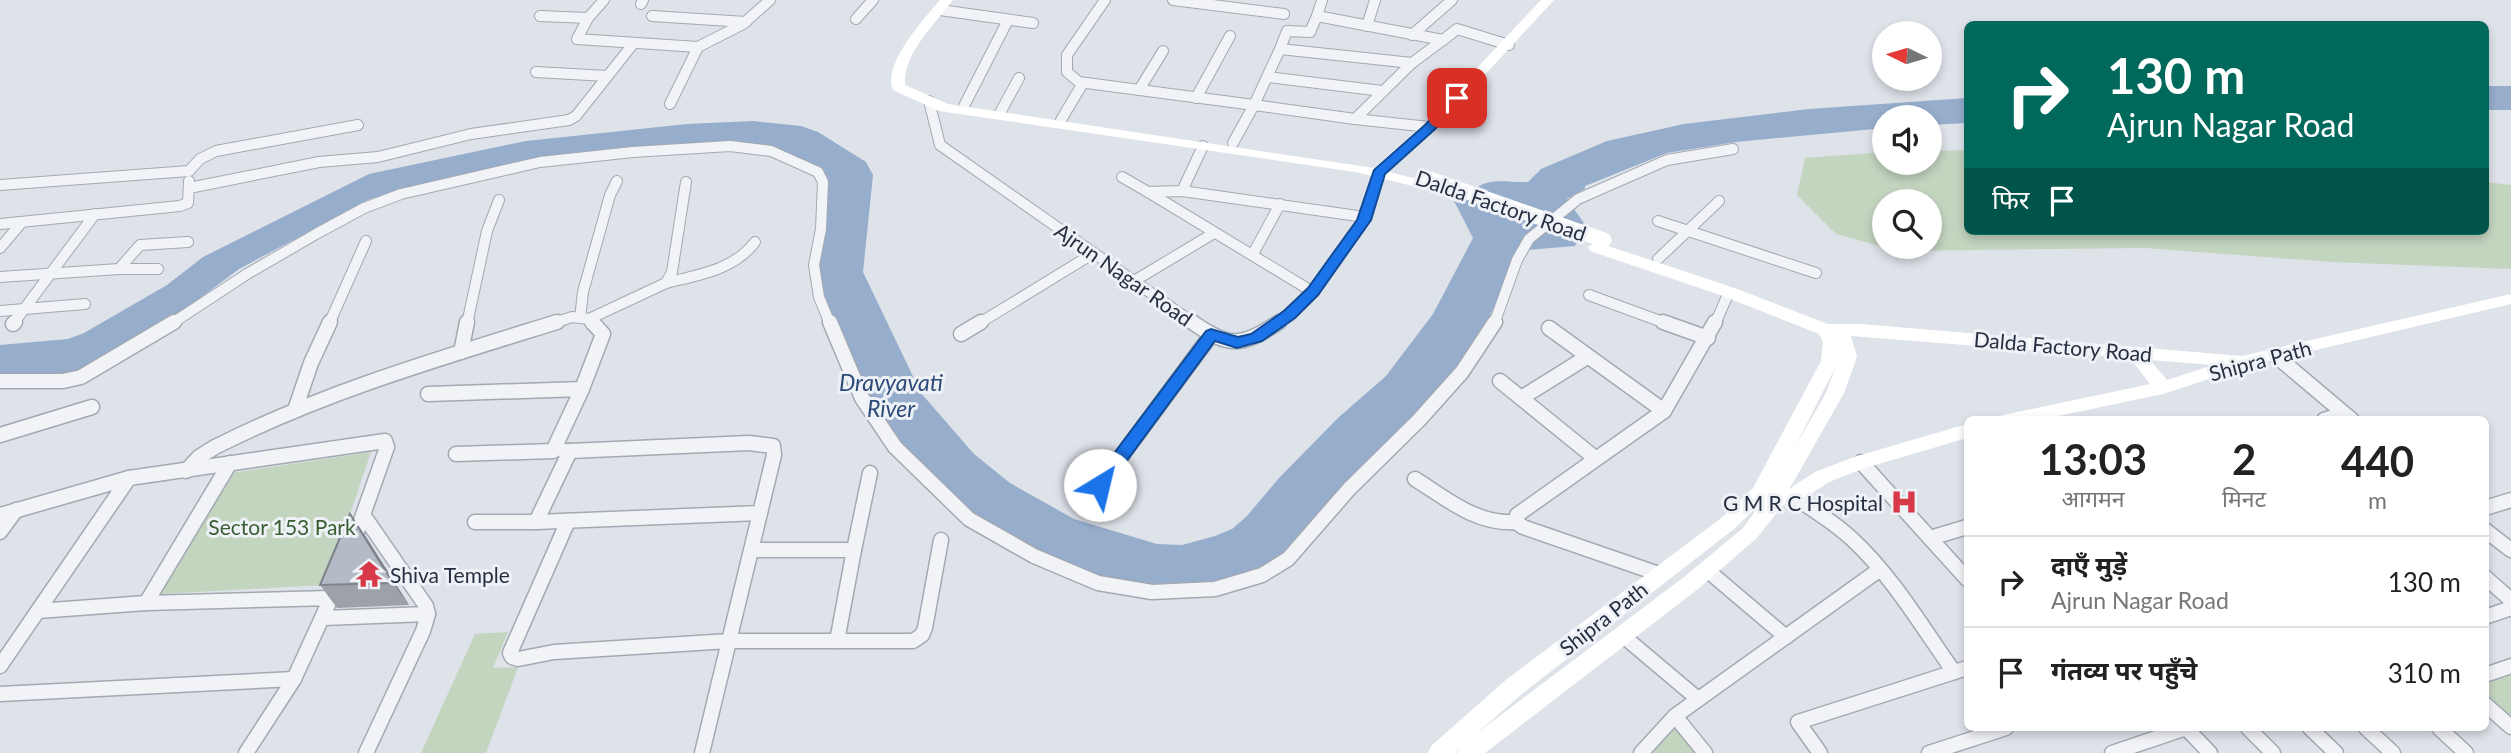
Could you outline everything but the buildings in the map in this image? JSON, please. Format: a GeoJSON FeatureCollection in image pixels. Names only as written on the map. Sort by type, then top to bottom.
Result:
{"type":"FeatureCollection","features":[{"type":"Feature","properties":{"kind":"street"},"geometry":{"type":"LineString","coordinates":[[604,0],[589,18],[577,40],[698,47],[746,22],[771,0]]}},
{"type":"Feature","properties":{"kind":"street"},"geometry":{"type":"LineString","coordinates":[[856,19],[873,0]]}},
{"type":"Feature","properties":{"kind":"street"},"geometry":{"type":"LineString","coordinates":[[1105,0],[1067,55],[1067,72],[1083,83],[1429,127]]}},
{"type":"Feature","properties":{"kind":"street"},"geometry":{"type":"LineString","coordinates":[[1173,0],[1284,14]]}},
{"type":"Feature","properties":{"kind":"street"},"geometry":{"type":"LineString","coordinates":[[1233,144],[1268,77],[1287,31],[1310,32],[1322,0]]}},
{"type":"Feature","properties":{"kind":"street"},"geometry":{"type":"LineString","coordinates":[[1367,26],[1375,0]]}},
{"type":"Feature","properties":{"kind":"street"},"geometry":{"type":"LineString","coordinates":[[1412,34],[1452,0]]}},
{"type":"Feature","properties":{"kind":"street","name":"Ajrun Nagar Road"},"geometry":{"type":"LineString","coordinates":[[934,103],[940,145],[1211,335],[1237,343],[1256,337],[1290,314],[1313,292],[1365,217],[1383,169],[1429,127],[1509,45],[1548,0]]}},
{"type":"Feature","properties":{"kind":"street"},"geometry":{"type":"LineString","coordinates":[[943,5],[1033,23]]}},
{"type":"Feature","properties":{"kind":"street","name":"Dalda Factory Road"},"geometry":{"type":"LineString","coordinates":[[943,5],[909,51],[897,74],[898,88],[944,108],[1383,169]]}},
{"type":"Feature","properties":{"kind":"street"},"geometry":{"type":"LineString","coordinates":[[540,16],[589,18]]}},
{"type":"Feature","properties":{"kind":"street"},"geometry":{"type":"LineString","coordinates":[[652,16],[746,22]]}},
{"type":"Feature","properties":{"kind":"street"},"geometry":{"type":"LineString","coordinates":[[1317,16],[1443,40]]}},
{"type":"Feature","properties":{"kind":"street"},"geometry":{"type":"LineString","coordinates":[[964,106],[1008,20]]}},
{"type":"Feature","properties":{"kind":"street"},"geometry":{"type":"LineString","coordinates":[[1355,119],[1412,63],[1457,29],[1509,45]]}},
{"type":"Feature","properties":{"kind":"street"},"geometry":{"type":"LineString","coordinates":[[1196,98],[1230,36]]}},
{"type":"Feature","properties":{"kind":"street"},"geometry":{"type":"LineString","coordinates":[[188,188],[319,162],[378,157],[471,134],[563,122],[576,116],[633,44]]}},
{"type":"Feature","properties":{"kind":"street"},"geometry":{"type":"LineString","coordinates":[[670,104],[698,47]]}},
{"type":"Feature","properties":{"kind":"street"},"geometry":{"type":"LineString","coordinates":[[1280,49],[1412,63]]}},
{"type":"Feature","properties":{"kind":"street"},"geometry":{"type":"LineString","coordinates":[[1139,90],[1163,51]]}},
{"type":"Feature","properties":{"kind":"street"},"geometry":{"type":"LineString","coordinates":[[536,72],[607,76]]}},
{"type":"Feature","properties":{"kind":"street"},"geometry":{"type":"LineString","coordinates":[[1268,77],[1382,91]]}},
{"type":"Feature","properties":{"kind":"street"},"geometry":{"type":"LineString","coordinates":[[1001,111],[1019,78]]}},
{"type":"Feature","properties":{"kind":"street"},"geometry":{"type":"LineString","coordinates":[[1061,120],[1083,83]]}},
{"type":"Feature","properties":{"kind":"street","name":"Dalda Factory Road"},"geometry":{"type":"LineString","coordinates":[[934,103],[1233,144],[1383,169],[1424,181],[1833,330],[2243,362]]}},
{"type":"Feature","properties":{"kind":"street"},"geometry":{"type":"LineString","coordinates":[[0,185],[188,171],[200,159],[216,151],[358,125]]}},
{"type":"Feature","properties":{"kind":"street"},"geometry":{"type":"LineString","coordinates":[[0,381],[63,381],[81,377],[316,234],[364,208],[401,194],[540,162],[633,152],[730,146],[771,151],[818,172],[823,182],[821,229],[814,265],[819,296],[862,398],[895,447],[969,519],[1034,556],[1098,583],[1152,592],[1215,589],[1262,575],[1288,559],[1349,489],[1436,401],[1462,372],[1492,330],[1517,260],[1529,239],[1578,199],[1667,160],[1733,149]]}},
{"type":"Feature","properties":{"kind":"street"},"geometry":{"type":"LineString","coordinates":[[1182,191],[1203,146]]}},
{"type":"Feature","properties":{"kind":"street"},"geometry":{"type":"LineString","coordinates":[[0,224],[180,206],[188,203],[190,199],[188,171]]}},
{"type":"Feature","properties":{"kind":"street"},"geometry":{"type":"LineString","coordinates":[[1122,177],[1313,292]]}},
{"type":"Feature","properties":{"kind":"street"},"geometry":{"type":"LineString","coordinates":[[553,451],[603,334],[584,318],[583,292],[617,181]]}},
{"type":"Feature","properties":{"kind":"street"},"geometry":{"type":"LineString","coordinates":[[666,283],[672,272],[687,183]]}},
{"type":"Feature","properties":{"kind":"street"},"geometry":{"type":"LineString","coordinates":[[1148,192],[1182,191],[1365,217]]}},
{"type":"Feature","properties":{"kind":"street"},"geometry":{"type":"LineString","coordinates":[[461,352],[487,231],[499,200]]}},
{"type":"Feature","properties":{"kind":"street"},"geometry":{"type":"LineString","coordinates":[[1658,259],[1719,201]]}},
{"type":"Feature","properties":{"kind":"street"},"geometry":{"type":"LineString","coordinates":[[1253,254],[1280,204]]}},
{"type":"Feature","properties":{"kind":"street"},"geometry":{"type":"LineString","coordinates":[[13,324],[95,214]]}},
{"type":"Feature","properties":{"kind":"street"},"geometry":{"type":"LineString","coordinates":[[1658,221],[1816,273]]}},
{"type":"Feature","properties":{"kind":"street"},"geometry":{"type":"LineString","coordinates":[[0,248],[22,222]]}},
{"type":"Feature","properties":{"kind":"street"},"geometry":{"type":"LineString","coordinates":[[1135,281],[1214,233]]}},
{"type":"Feature","properties":{"kind":"street"},"geometry":{"type":"LineString","coordinates":[[295,410],[311,363],[366,241]]}},
{"type":"Feature","properties":{"kind":"street"},"geometry":{"type":"LineString","coordinates":[[119,269],[140,245],[188,242]]}},
{"type":"Feature","properties":{"kind":"street"},"geometry":{"type":"LineString","coordinates":[[186,471],[204,453],[295,410],[461,352],[572,317],[584,318],[666,283],[721,267],[748,253],[754,242]]}},
{"type":"Feature","properties":{"kind":"street","name":"Dalda Factory Road"},"geometry":{"type":"LineString","coordinates":[[1600,244],[1658,259],[1829,320],[1833,330]]}},
{"type":"Feature","properties":{"kind":"street"},"geometry":{"type":"LineString","coordinates":[[961,334],[1094,253]]}},
{"type":"Feature","properties":{"kind":"street"},"geometry":{"type":"LineString","coordinates":[[0,277],[158,269]]}},
{"type":"Feature","properties":{"kind":"street"},"geometry":{"type":"LineString","coordinates":[[1516,522],[1517,515],[1664,411],[1708,338],[1729,292]]}},
{"type":"Feature","properties":{"kind":"street"},"geometry":{"type":"LineString","coordinates":[[1589,295],[1708,338]]}},
{"type":"Feature","properties":{"kind":"street","name":"Shipra Path"},"geometry":{"type":"LineString","coordinates":[[2027,416],[2163,388],[2243,362],[2511,299]]}},
{"type":"Feature","properties":{"kind":"street"},"geometry":{"type":"LineString","coordinates":[[0,311],[85,304]]}},
{"type":"Feature","properties":{"kind":"street"},"geometry":{"type":"LineString","coordinates":[[1549,328],[1664,411]]}},
{"type":"Feature","properties":{"kind":"street"},"geometry":{"type":"LineString","coordinates":[[1820,753],[1798,722],[1961,670],[1879,570],[1836,526],[1773,498],[1813,435],[1835,393],[1848,357],[1833,330]]}},
{"type":"Feature","properties":{"kind":"street"},"geometry":{"type":"LineString","coordinates":[[1100,485],[1211,335]]}},
{"type":"Feature","properties":{"kind":"street"},"geometry":{"type":"LineString","coordinates":[[2134,352],[2163,388]]}},
{"type":"Feature","properties":{"kind":"street"},"geometry":{"type":"LineString","coordinates":[[2275,355],[2347,416]]}},
{"type":"Feature","properties":{"kind":"street"},"geometry":{"type":"LineString","coordinates":[[1521,398],[1587,357]]}},
{"type":"Feature","properties":{"kind":"street"},"geometry":{"type":"LineString","coordinates":[[1500,381],[1595,458]]}},
{"type":"Feature","properties":{"kind":"street"},"geometry":{"type":"LineString","coordinates":[[428,394],[582,388]]}},
{"type":"Feature","properties":{"kind":"street"},"geometry":{"type":"LineString","coordinates":[[0,435],[92,407]]}},
{"type":"Feature","properties":{"kind":"street","name":"Shipra Path"},"geometry":{"type":"LineString","coordinates":[[1439,753],[1515,686],[1727,524],[1773,498],[1822,477],[1861,462],[1964,432]]}},
{"type":"Feature","properties":{"kind":"street"},"geometry":{"type":"LineString","coordinates":[[0,515],[129,478],[385,441],[387,446],[346,560]]}},
{"type":"Feature","properties":{"kind":"street"},"geometry":{"type":"LineString","coordinates":[[456,454],[766,443],[773,446],[775,455],[702,753]]}},
{"type":"Feature","properties":{"kind":"street"},"geometry":{"type":"LineString","coordinates":[[536,522],[570,451]]}},
{"type":"Feature","properties":{"kind":"street"},"geometry":{"type":"LineString","coordinates":[[1861,462],[1964,576]]}},
{"type":"Feature","properties":{"kind":"street"},"geometry":{"type":"LineString","coordinates":[[146,603],[230,463]]}},
{"type":"Feature","properties":{"kind":"street"},"geometry":{"type":"LineString","coordinates":[[837,641],[870,473]]}},
{"type":"Feature","properties":{"kind":"street"},"geometry":{"type":"LineString","coordinates":[[0,666],[129,478]]}},
{"type":"Feature","properties":{"kind":"street"},"geometry":{"type":"LineString","coordinates":[[1415,479],[1484,520],[1496,523],[1516,522],[1547,536],[1660,574]]}},
{"type":"Feature","properties":{"kind":"street","name":"Shipra Path"},"geometry":{"type":"LineString","coordinates":[[1468,753],[1707,570],[1750,533],[1773,498]]}},
{"type":"Feature","properties":{"kind":"street"},"geometry":{"type":"LineString","coordinates":[[2489,507],[2511,500]]}},
{"type":"Feature","properties":{"kind":"street"},"geometry":{"type":"LineString","coordinates":[[0,532],[16,509]]}},
{"type":"Feature","properties":{"kind":"street"},"geometry":{"type":"LineString","coordinates":[[475,522],[760,513]]}},
{"type":"Feature","properties":{"kind":"street"},"geometry":{"type":"LineString","coordinates":[[364,516],[426,607],[428,614],[423,631],[366,753]]}},
{"type":"Feature","properties":{"kind":"street"},"geometry":{"type":"LineString","coordinates":[[568,521],[510,653],[512,657],[518,659],[554,652],[729,641],[913,641],[922,635],[941,540]]}},
{"type":"Feature","properties":{"kind":"street"},"geometry":{"type":"LineString","coordinates":[[1930,538],[1964,528]]}},
{"type":"Feature","properties":{"kind":"street"},"geometry":{"type":"LineString","coordinates":[[2489,533],[2511,550]]}},
{"type":"Feature","properties":{"kind":"street"},"geometry":{"type":"LineString","coordinates":[[753,550],[854,550]]}},
{"type":"Feature","properties":{"kind":"street"},"geometry":{"type":"LineString","coordinates":[[1707,570],[1786,637]]}},
{"type":"Feature","properties":{"kind":"street"},"geometry":{"type":"LineString","coordinates":[[1641,753],[1675,716],[1879,570]]}},
{"type":"Feature","properties":{"kind":"street"},"geometry":{"type":"LineString","coordinates":[[2489,581],[2511,600]]}},
{"type":"Feature","properties":{"kind":"street"},"geometry":{"type":"LineString","coordinates":[[38,611],[333,592],[294,680],[246,753]]}},
{"type":"Feature","properties":{"kind":"street"},"geometry":{"type":"LineString","coordinates":[[2489,616],[2511,608]]}},
{"type":"Feature","properties":{"kind":"street"},"geometry":{"type":"LineString","coordinates":[[323,618],[428,614]]}},
{"type":"Feature","properties":{"kind":"street"},"geometry":{"type":"LineString","coordinates":[[1622,635],[1698,699]]}},
{"type":"Feature","properties":{"kind":"street"},"geometry":{"type":"LineString","coordinates":[[2489,674],[2511,666]]}},
{"type":"Feature","properties":{"kind":"street"},"geometry":{"type":"LineString","coordinates":[[0,694],[294,680]]}},
{"type":"Feature","properties":{"kind":"street"},"geometry":{"type":"LineString","coordinates":[[2489,708],[2511,727]]}},
{"type":"Feature","properties":{"kind":"street"},"geometry":{"type":"LineString","coordinates":[[1675,716],[1704,753]]}},
{"type":"Feature","properties":{"kind":"street"},"geometry":{"type":"LineString","coordinates":[[1929,753],[1997,731]]}},
{"type":"Feature","properties":{"kind":"street"},"geometry":{"type":"LineString","coordinates":[[2112,753],[2177,731]]}},
{"type":"Feature","properties":{"kind":"street"},"geometry":{"type":"LineString","coordinates":[[2189,731],[2210,753]]}},
{"type":"Feature","properties":{"kind":"street"},"geometry":{"type":"LineString","coordinates":[[2251,731],[2273,753]]}},
{"type":"Feature","properties":{"kind":"street"},"geometry":{"type":"LineString","coordinates":[[2314,731],[2336,753]]}},
{"type":"Feature","properties":{"kind":"street"},"geometry":{"type":"LineString","coordinates":[[2369,731],[2393,753]]}},
{"type":"Feature","properties":{"kind":"street"},"geometry":{"type":"LineString","coordinates":[[2442,731],[2466,753]]}},
{"type":"Feature","properties":{"kind":"green space"},"geometry":{"type":"Polygon","coordinates":[[[1964,150],[1964,235],[2489,235],[2489,182],[2511,185],[2511,269],[2332,262],[2145,248],[1942,250],[1942,189],[1872,189],[1872,244],[1836,234],[1797,195],[1805,158],[1872,153],[1872,175],[1942,175],[1942,151],[1964,150]]]}},
{"type":"Feature","properties":{"kind":"green space","name":"Sector 153 Park"},"geometry":{"type":"Polygon","coordinates":[[[371,452],[326,585],[160,594],[231,473],[371,452]]]}},
{"type":"Feature","properties":{"kind":"green space"},"geometry":{"type":"Polygon","coordinates":[[[508,632],[493,668],[518,667],[486,753],[421,753],[475,634],[508,632]]]}},
{"type":"Feature","properties":{"kind":"green space"},"geometry":{"type":"Polygon","coordinates":[[[2511,659],[2511,727],[2489,707],[2489,666],[2511,659]]]}},
{"type":"Feature","properties":{"kind":"green space"},"geometry":{"type":"Polygon","coordinates":[[[1675,716],[1707,753],[1634,753],[1675,716]]]}},
{"type":"Feature","properties":{"kind":"water"},"geometry":{"type":"Polygon","coordinates":[[[2489,86],[2511,86],[2511,110],[2489,110],[2489,86]]]}},
{"type":"Feature","properties":{"kind":"water","name":"Dravyavati River"},"geometry":{"type":"Polygon","coordinates":[[[1964,98],[1964,123],[1942,124],[1942,105],[1872,105],[1872,129],[1736,142],[1667,153],[1585,186],[1585,189],[1567,199],[1586,226],[1575,246],[1515,251],[1497,302],[1473,347],[1445,386],[1357,470],[1280,558],[1231,582],[1163,591],[1086,576],[972,517],[866,410],[813,283],[824,183],[780,153],[728,146],[522,165],[370,199],[239,269],[188,307],[75,372],[0,378],[0,345],[68,339],[84,333],[167,285],[203,257],[369,174],[526,141],[687,124],[753,121],[801,126],[818,132],[866,162],[873,175],[863,272],[921,393],[974,454],[1010,483],[1074,519],[1157,544],[1182,545],[1232,529],[1339,417],[1386,376],[1433,314],[1473,238],[1454,201],[1461,201],[1484,184],[1499,181],[1528,182],[1541,169],[1607,141],[1684,124],[1809,109],[1964,98]]]}},
{"type":"Feature","properties":{"kind":"place","name":"G M R C Hospital"},"geometry":{"type":"Point","coordinates":[1904,502]}},
{"type":"Feature","properties":{"kind":"place","name":"Shiva Temple"},"geometry":{"type":"Point","coordinates":[369,574]}},
{"type":"Feature","properties":{"kind":"route"},"geometry":{"type":"LineString","coordinates":[[1100,485],[1211,335],[1237,343],[1256,337],[1290,314],[1313,292],[1364,220],[1379,172],[1457,98]]}}]}
